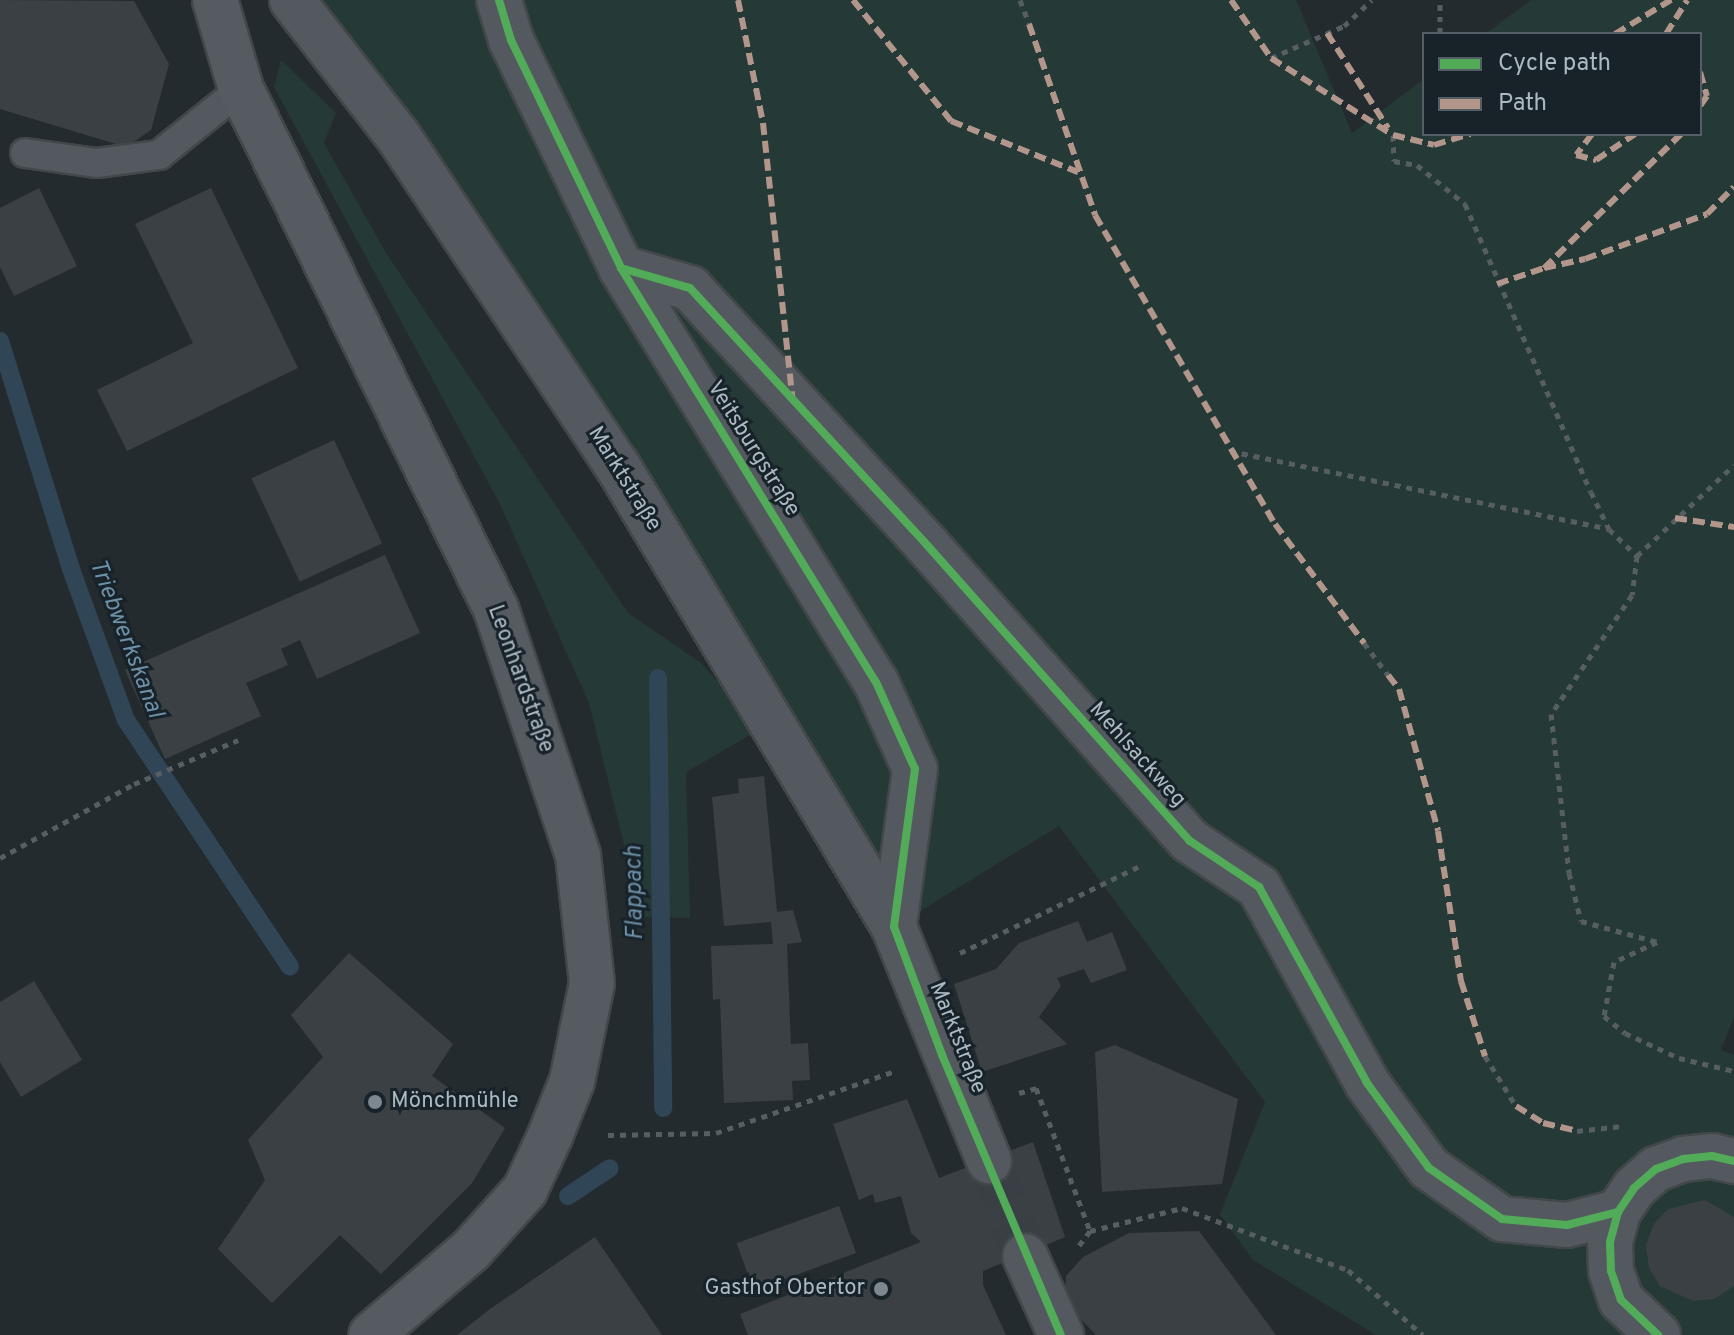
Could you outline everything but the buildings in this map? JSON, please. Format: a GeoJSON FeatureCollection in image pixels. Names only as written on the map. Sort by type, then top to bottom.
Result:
{"type":"FeatureCollection","features":[{"type":"Feature","properties":{"kind":"main road","name":"Leonhardstraße"},"geometry":{"type":"LineString","coordinates":[[215,0],[241,89],[496,609],[578,855],[592,983],[572,1081],[550,1136],[525,1190],[471,1250],[371,1335]]}},
{"type":"Feature","properties":{"kind":"street","name":"Marktstraße"},"geometry":{"type":"LineString","coordinates":[[292,0],[398,136],[617,465],[894,927],[942,1055],[989,1161]]}},
{"type":"Feature","properties":{"kind":"street","name":"Veitsburgstraße"},"geometry":{"type":"LineString","coordinates":[[499,0],[511,40],[621,268],[876,682],[915,769],[894,927]]}},
{"type":"Feature","properties":{"kind":"street","name":"Mehlsackweg"},"geometry":{"type":"LineString","coordinates":[[621,268],[690,288],[927,545],[1190,841],[1259,887],[1367,1083],[1429,1168],[1502,1219],[1567,1225],[1618,1212]]}},
{"type":"Feature","properties":{"kind":"street"},"geometry":{"type":"LineString","coordinates":[[1658,1335],[1621,1300],[1611,1271],[1610,1242],[1618,1212],[1634,1188],[1656,1169],[1683,1159],[1712,1156],[1734,1161]]}},
{"type":"Feature","properties":{"kind":"street"},"geometry":{"type":"LineString","coordinates":[[1025,1256],[1061,1335]]}},
{"type":"Feature","properties":{"kind":"lane"},"geometry":{"type":"LineString","coordinates":[[25,153],[97,163],[159,155],[241,89]]}},
{"type":"Feature","properties":{"kind":"path"},"geometry":{"type":"LineString","coordinates":[[1020,0],[1029,24]]}},
{"type":"Feature","properties":{"kind":"path"},"geometry":{"type":"LineString","coordinates":[[1271,58],[1344,26],[1372,0]]}},
{"type":"Feature","properties":{"kind":"path"},"geometry":{"type":"LineString","coordinates":[[1440,0],[1440,32]]}},
{"type":"Feature","properties":{"kind":"path"},"geometry":{"type":"LineString","coordinates":[[1393,135],[1394,161],[1417,165],[1465,204],[1609,529],[1637,556]]}},
{"type":"Feature","properties":{"kind":"path"},"geometry":{"type":"LineString","coordinates":[[1230,451],[1609,529]]}},
{"type":"Feature","properties":{"kind":"path"},"geometry":{"type":"LineString","coordinates":[[1734,465],[1637,556],[1632,595],[1551,714],[1569,873],[1581,921],[1657,942],[1614,962],[1604,1016],[1625,1033],[1679,1058],[1734,1071]]}},
{"type":"Feature","properties":{"kind":"path"},"geometry":{"type":"LineString","coordinates":[[1364,643],[1388,675]]}},
{"type":"Feature","properties":{"kind":"path"},"geometry":{"type":"LineString","coordinates":[[0,858],[134,784],[238,740]]}},
{"type":"Feature","properties":{"kind":"path"},"geometry":{"type":"LineString","coordinates":[[913,977],[1190,841]]}},
{"type":"Feature","properties":{"kind":"path"},"geometry":{"type":"LineString","coordinates":[[550,1136],[716,1133],[942,1055]]}},
{"type":"Feature","properties":{"kind":"path"},"geometry":{"type":"LineString","coordinates":[[1485,1056],[1516,1106]]}},
{"type":"Feature","properties":{"kind":"path"},"geometry":{"type":"LineString","coordinates":[[1090,1231],[1182,1208],[1348,1270],[1423,1335]]}},
{"type":"Feature","properties":{"kind":"green space"},"geometry":{"type":"Polygon","coordinates":[[[290,0],[1296,0],[1352,133],[1422,80],[1422,136],[1702,136],[1702,32],[1488,32],[1531,0],[1734,0],[1734,1017],[1721,1050],[1734,1055],[1734,1335],[1376,1335],[1253,1260],[1220,1214],[1265,1102],[1059,826],[894,927],[290,0]]]}},
{"type":"Feature","properties":{"kind":"green space"},"geometry":{"type":"Polygon","coordinates":[[[281,60],[336,113],[324,143],[386,253],[628,613],[701,663],[752,720],[750,735],[686,772],[690,918],[642,917],[589,703],[499,502],[274,87],[281,60]]]}},
{"type":"Feature","properties":{"kind":"waterway","name":"Triebwerkskanal"},"geometry":{"type":"LineString","coordinates":[[0,341],[71,569],[126,720],[290,967]]}},
{"type":"Feature","properties":{"kind":"waterway","name":"Flappach"},"geometry":{"type":"LineString","coordinates":[[658,678],[663,1108]]}},
{"type":"Feature","properties":{"kind":"waterway","name":"Flappach"},"geometry":{"type":"LineString","coordinates":[[568,1196],[610,1168]]}},
{"type":"Feature","properties":{"kind":"tunnel"},"geometry":{"type":"LineString","coordinates":[[989,1161],[1025,1256]]}},
{"type":"Feature","properties":{"kind":"marked path"},"geometry":{"type":"LineString","coordinates":[[738,0],[763,123],[792,396]]}},
{"type":"Feature","properties":{"kind":"marked path"},"geometry":{"type":"LineString","coordinates":[[853,0],[951,121],[1078,172]]}},
{"type":"Feature","properties":{"kind":"marked path"},"geometry":{"type":"LineString","coordinates":[[1231,0],[1271,58],[1393,135],[1434,145],[1463,136]]}},
{"type":"Feature","properties":{"kind":"marked path"},"geometry":{"type":"LineString","coordinates":[[1618,32],[1671,0]]}},
{"type":"Feature","properties":{"kind":"marked path"},"geometry":{"type":"LineString","coordinates":[[1667,32],[1687,0]]}},
{"type":"Feature","properties":{"kind":"marked path"},"geometry":{"type":"LineString","coordinates":[[1029,24],[1095,215],[1275,524],[1364,643]]}},
{"type":"Feature","properties":{"kind":"marked path"},"geometry":{"type":"LineString","coordinates":[[1327,33],[1388,128]]}},
{"type":"Feature","properties":{"kind":"marked path"},"geometry":{"type":"LineString","coordinates":[[1702,79],[1707,96],[1702,103]]}},
{"type":"Feature","properties":{"kind":"marked path"},"geometry":{"type":"LineString","coordinates":[[1590,136],[1576,155],[1596,160],[1632,136]]}},
{"type":"Feature","properties":{"kind":"marked path"},"geometry":{"type":"LineString","coordinates":[[1679,136],[1544,268],[1585,259],[1707,214],[1734,187]]}},
{"type":"Feature","properties":{"kind":"marked path"},"geometry":{"type":"LineString","coordinates":[[1497,284],[1544,268]]}},
{"type":"Feature","properties":{"kind":"marked path"},"geometry":{"type":"LineString","coordinates":[[1675,518],[1734,527]]}},
{"type":"Feature","properties":{"kind":"marked path"},"geometry":{"type":"LineString","coordinates":[[1388,675],[1399,689],[1438,831],[1461,981],[1485,1056]]}},
{"type":"Feature","properties":{"kind":"marked path"},"geometry":{"type":"LineString","coordinates":[[1516,1106],[1543,1123],[1577,1131]]}},
{"type":"Feature","properties":{"kind":"cycle path"},"geometry":{"type":"LineString","coordinates":[[499,0],[511,40],[621,268],[876,682],[915,769],[894,927],[942,1055],[1061,1335]]}},
{"type":"Feature","properties":{"kind":"cycle path"},"geometry":{"type":"LineString","coordinates":[[621,268],[690,288],[927,545],[1190,841],[1259,887],[1367,1083],[1429,1168],[1502,1219],[1567,1225],[1618,1212]]}},
{"type":"Feature","properties":{"kind":"cycle path"},"geometry":{"type":"LineString","coordinates":[[1658,1335],[1621,1300],[1611,1271],[1610,1242],[1618,1212],[1634,1188],[1656,1169],[1683,1159],[1712,1156],[1734,1161]]}},
{"type":"Feature","properties":{"kind":"place","name":"Mönchmühle"},"geometry":{"type":"Point","coordinates":[375,1102]}},
{"type":"Feature","properties":{"kind":"place","name":"Gasthof Obertor"},"geometry":{"type":"Point","coordinates":[881,1289]}}]}
